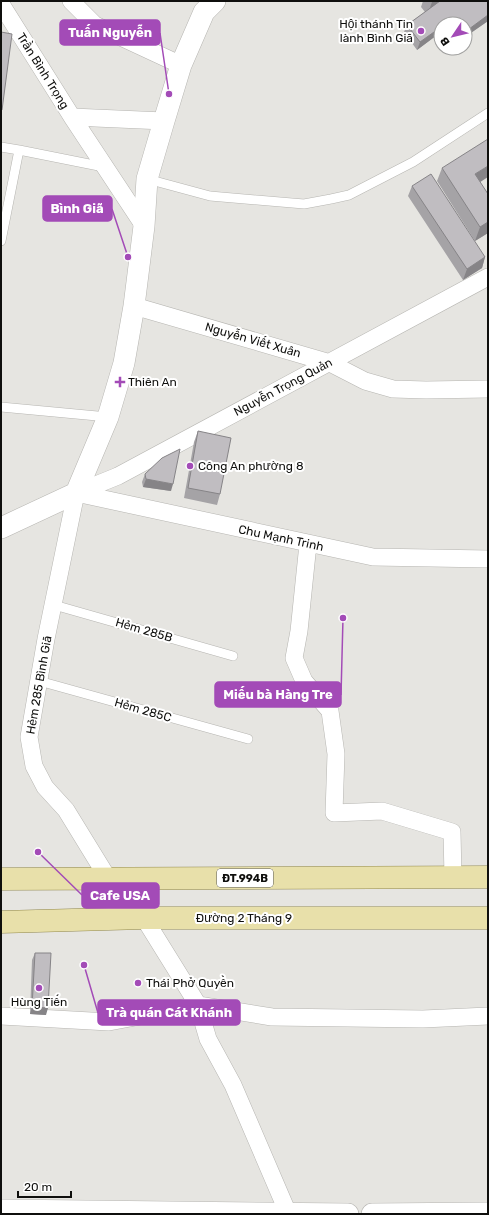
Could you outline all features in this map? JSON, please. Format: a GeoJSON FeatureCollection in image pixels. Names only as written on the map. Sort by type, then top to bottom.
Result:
{"type":"FeatureCollection","features":[{"type":"Feature","properties":{"kind":"main road","name":"ĐT.994B"},"geometry":{"type":"LineString","coordinates":[[1,879],[109,880],[488,877]]}},
{"type":"Feature","properties":{"kind":"main road"},"geometry":{"type":"LineString","coordinates":[[109,880],[144,918]]}},
{"type":"Feature","properties":{"kind":"main road","name":"Đường 2 Tháng 9"},"geometry":{"type":"LineString","coordinates":[[1,922],[144,918],[488,918]]}},
{"type":"Feature","properties":{"kind":"street"},"geometry":{"type":"LineString","coordinates":[[71,1],[95,25],[181,65]]}},
{"type":"Feature","properties":{"kind":"street"},"geometry":{"type":"LineString","coordinates":[[1,528],[76,493],[108,417],[124,364],[134,306],[144,226],[147,179],[181,65],[204,12],[215,1]]}},
{"type":"Feature","properties":{"kind":"street","name":"Trần Bình Trọng"},"geometry":{"type":"LineString","coordinates":[[1,4],[72,117],[144,226]]}},
{"type":"Feature","properties":{"kind":"street","name":"Trần Bình Trọng"},"geometry":{"type":"LineString","coordinates":[[72,117],[164,121]]}},
{"type":"Feature","properties":{"kind":"street","name":"Nguyễn Trọng Quản"},"geometry":{"type":"LineString","coordinates":[[76,493],[118,476],[488,277]]}},
{"type":"Feature","properties":{"kind":"street","name":"Nguyễn Viết Xuân"},"geometry":{"type":"LineString","coordinates":[[134,306],[330,363],[365,381],[393,389],[488,389]]}},
{"type":"Feature","properties":{"kind":"street","name":"Chu Mạnh Trinh"},"geometry":{"type":"LineString","coordinates":[[76,493],[373,557],[488,559]]}},
{"type":"Feature","properties":{"kind":"street","name":"Hẻm 285 Bình Giã"},"geometry":{"type":"LineString","coordinates":[[76,493],[38,681],[29,737],[34,766],[46,787],[66,810],[109,880]]}},
{"type":"Feature","properties":{"kind":"street"},"geometry":{"type":"LineString","coordinates":[[308,544],[300,631],[294,658],[304,681],[330,711],[336,754],[334,813],[382,811],[452,832],[453,877]]}},
{"type":"Feature","properties":{"kind":"street"},"geometry":{"type":"LineString","coordinates":[[144,918],[198,1006],[208,1039],[233,1085],[288,1213]]}},
{"type":"Feature","properties":{"kind":"street"},"geometry":{"type":"LineString","coordinates":[[1,1016],[109,1022],[198,1006],[272,1017],[422,1019],[488,1016]]}},
{"type":"Feature","properties":{"kind":"street"},"geometry":{"type":"LineString","coordinates":[[1,1210],[348,1214]]}},
{"type":"Feature","properties":{"kind":"street"},"geometry":{"type":"LineString","coordinates":[[372,1214],[488,1213]]}},
{"type":"Feature","properties":{"kind":"lane"},"geometry":{"type":"LineString","coordinates":[[147,179],[210,196],[304,204],[331,199],[349,195],[413,162],[488,113]]}},
{"type":"Feature","properties":{"kind":"lane"},"geometry":{"type":"LineString","coordinates":[[1,147],[105,167]]}},
{"type":"Feature","properties":{"kind":"lane"},"geometry":{"type":"LineString","coordinates":[[1,241],[19,150]]}},
{"type":"Feature","properties":{"kind":"lane"},"geometry":{"type":"LineString","coordinates":[[1,407],[108,417]]}},
{"type":"Feature","properties":{"kind":"lane","name":"Hẻm 285B"},"geometry":{"type":"LineString","coordinates":[[54,605],[233,656]]}},
{"type":"Feature","properties":{"kind":"lane","name":"Hẻm 285C"},"geometry":{"type":"LineString","coordinates":[[38,681],[248,739]]}},
{"type":"Feature","properties":{"kind":"building"},"geometry":{"type":"Polygon","coordinates":[[[440,1],[488,1],[488,15],[473,26],[473,16],[433,16],[433,33],[420,42],[407,25],[440,1]]]}},
{"type":"Feature","properties":{"kind":"building"},"geometry":{"type":"Polygon","coordinates":[[[1,32],[12,34],[2,110],[1,110],[1,32]]]}},
{"type":"Feature","properties":{"kind":"building"},"geometry":{"type":"Polygon","coordinates":[[[488,139],[488,166],[475,174],[488,194],[488,222],[480,227],[442,168],[488,139]]]}},
{"type":"Feature","properties":{"kind":"building"},"geometry":{"type":"Polygon","coordinates":[[[431,174],[485,257],[467,269],[412,186],[431,174]]]}},
{"type":"Feature","properties":{"kind":"building"},"geometry":{"type":"Polygon","coordinates":[[[198,431],[231,438],[220,494],[188,488],[198,431]]]}},
{"type":"Feature","properties":{"kind":"building"},"geometry":{"type":"Polygon","coordinates":[[[180,449],[173,484],[146,479],[145,474],[162,458],[180,449]]]}},
{"type":"Feature","properties":{"kind":"building","name":"Hùng Tiến"},"geometry":{"type":"Polygon","coordinates":[[[35,953],[51,953],[48,1008],[32,1007],[35,953]]]}},
{"type":"Feature","properties":{"kind":"place","name":"Hội thánh Tin lành Bình Giã"},"geometry":{"type":"Point","coordinates":[421,31]}},
{"type":"Feature","properties":{"kind":"place","name":"Tuấn Nguyễn"},"geometry":{"type":"Point","coordinates":[169,94]}},
{"type":"Feature","properties":{"kind":"place","name":"Bình Giã"},"geometry":{"type":"Point","coordinates":[128,257]}},
{"type":"Feature","properties":{"kind":"place","name":"Thiên An"},"geometry":{"type":"Point","coordinates":[120,382]}},
{"type":"Feature","properties":{"kind":"place","name":"Công An phường 8"},"geometry":{"type":"Point","coordinates":[190,466]}},
{"type":"Feature","properties":{"kind":"place","name":"Miếu bà Hàng Tre"},"geometry":{"type":"Point","coordinates":[343,618]}},
{"type":"Feature","properties":{"kind":"place","name":"Cafe USA"},"geometry":{"type":"Point","coordinates":[38,852]}},
{"type":"Feature","properties":{"kind":"place","name":"Trà quán Cát Khánh"},"geometry":{"type":"Point","coordinates":[84,965]}},
{"type":"Feature","properties":{"kind":"place","name":"Thái Phở Quyền"},"geometry":{"type":"Point","coordinates":[138,983]}},
{"type":"Feature","properties":{"kind":"place","name":"Hùng Tiến"},"geometry":{"type":"Point","coordinates":[39,988]}}]}
